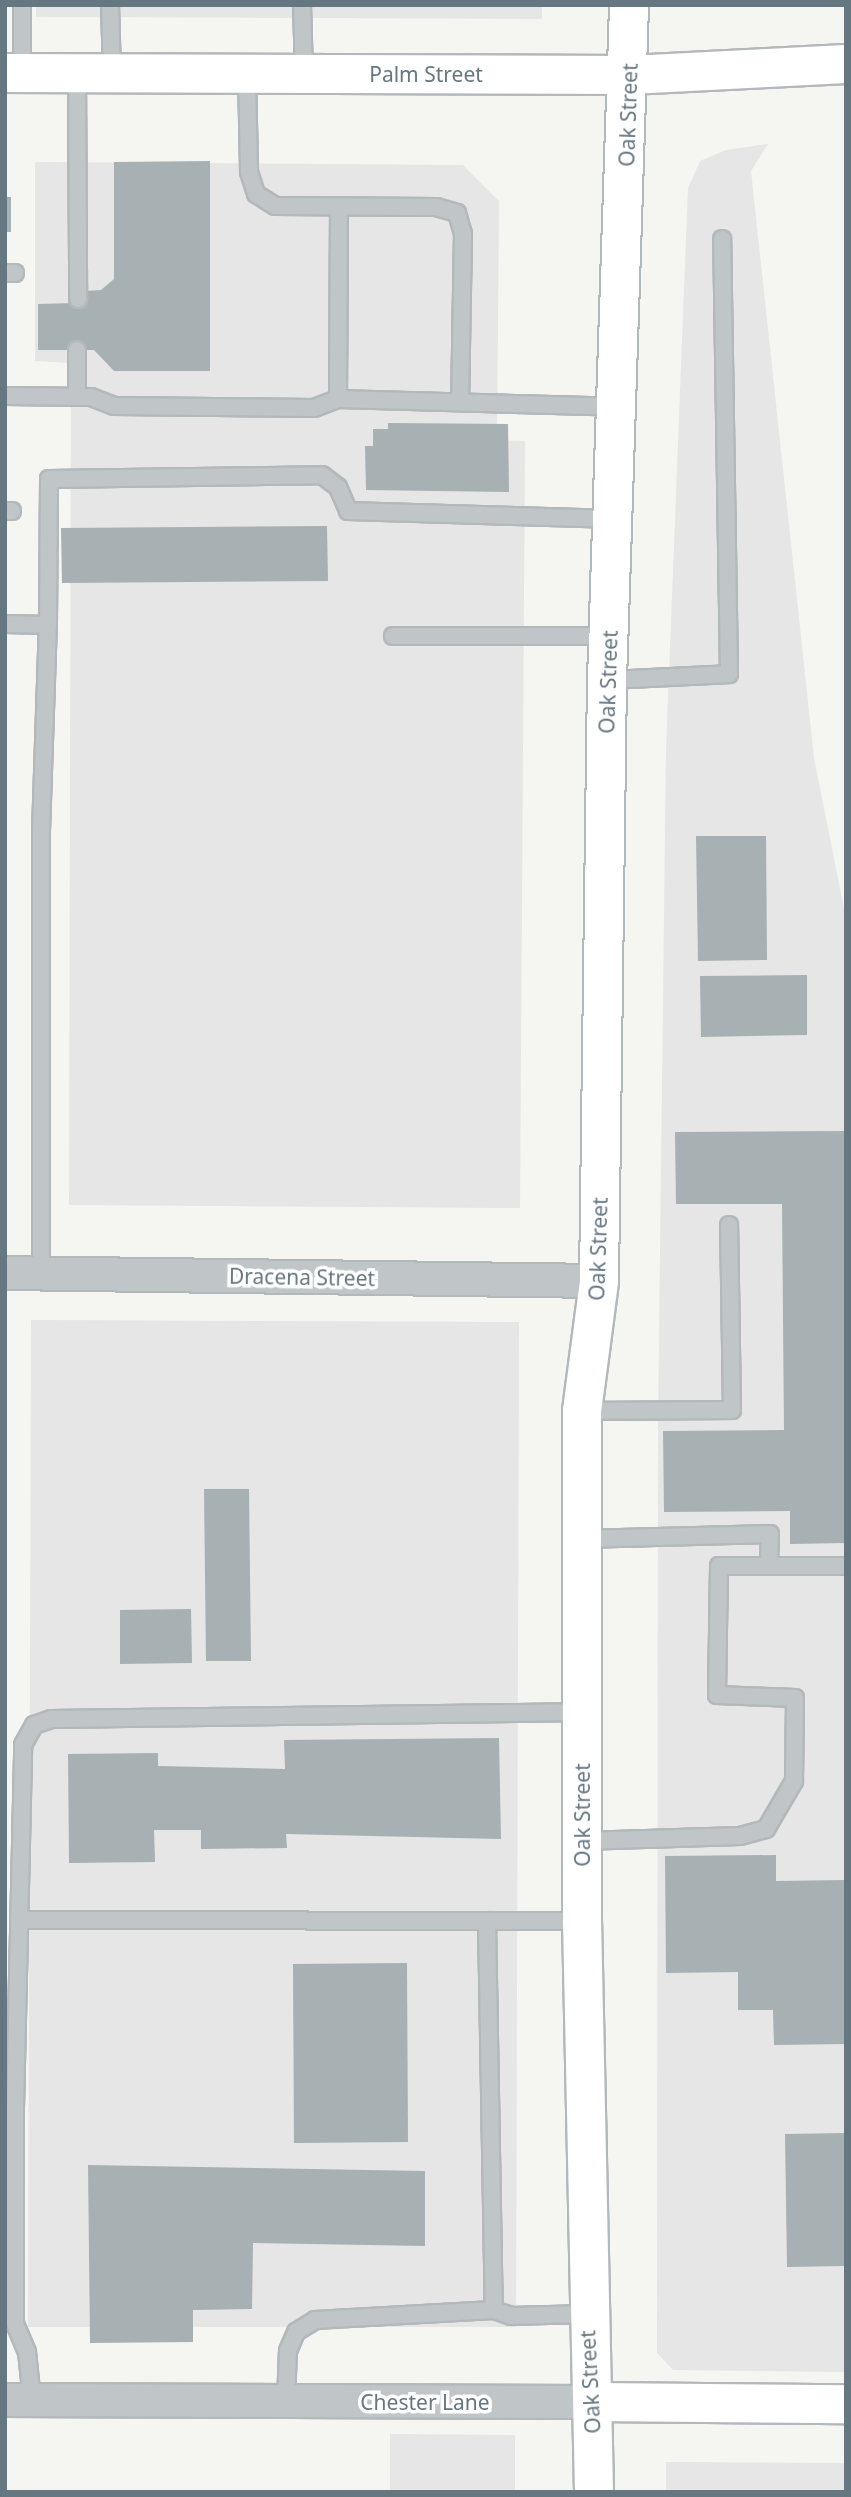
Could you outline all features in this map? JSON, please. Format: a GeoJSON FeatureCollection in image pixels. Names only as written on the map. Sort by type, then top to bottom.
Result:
{"type":"FeatureCollection","features":[{"type":"Feature","properties":{"kind":"main road","name":"Oak Street"},"geometry":{"type":"LineString","coordinates":[[594,2492],[593,2402],[586,2314],[582,1921],[582,1411],[599,1281],[607,680],[630,75],[629,5]]}},
{"type":"Feature","properties":{"kind":"main road","name":"Palm Street"},"geometry":{"type":"LineString","coordinates":[[14,73],[630,75],[846,64]]}},
{"type":"Feature","properties":{"kind":"main road","name":"Chester Lane"},"geometry":{"type":"LineString","coordinates":[[593,2402],[846,2404]]}},
{"type":"Feature","properties":{"kind":"street","name":"Dracena Street"},"geometry":{"type":"LineString","coordinates":[[5,1273],[599,1281]]}},
{"type":"Feature","properties":{"kind":"street","name":"Chester Lane"},"geometry":{"type":"LineString","coordinates":[[19,2400],[593,2402]]}},
{"type":"Feature","properties":{"kind":"lane"},"geometry":{"type":"LineString","coordinates":[[14,73],[22,5]]}},
{"type":"Feature","properties":{"kind":"lane"},"geometry":{"type":"LineString","coordinates":[[78,299],[94,73],[110,5]]}},
{"type":"Feature","properties":{"kind":"lane"},"geometry":{"type":"LineString","coordinates":[[302,5],[304,74]]}},
{"type":"Feature","properties":{"kind":"lane"},"geometry":{"type":"LineString","coordinates":[[247,74],[249,172],[256,194],[275,206],[457,213],[463,234],[460,399]]}},
{"type":"Feature","properties":{"kind":"lane"},"geometry":{"type":"LineString","coordinates":[[338,399],[339,208]]}},
{"type":"Feature","properties":{"kind":"lane"},"geometry":{"type":"LineString","coordinates":[[607,680],[729,674],[722,239]]}},
{"type":"Feature","properties":{"kind":"lane"},"geometry":{"type":"LineString","coordinates":[[77,350],[77,397]]}},
{"type":"Feature","properties":{"kind":"lane"},"geometry":{"type":"LineString","coordinates":[[5,397],[77,397],[114,406],[314,408],[338,399],[460,399],[617,407]]}},
{"type":"Feature","properties":{"kind":"lane"},"geometry":{"type":"LineString","coordinates":[[41,1273],[41,832],[48,625],[48,479],[322,475],[338,487],[348,511],[615,519]]}},
{"type":"Feature","properties":{"kind":"lane"},"geometry":{"type":"LineString","coordinates":[[5,624],[48,625]]}},
{"type":"Feature","properties":{"kind":"lane"},"geometry":{"type":"LineString","coordinates":[[393,636],[610,636]]}},
{"type":"Feature","properties":{"kind":"lane"},"geometry":{"type":"LineString","coordinates":[[582,1411],[732,1410],[729,1225]]}},
{"type":"Feature","properties":{"kind":"lane"},"geometry":{"type":"LineString","coordinates":[[582,1539],[770,1534],[769,1566]]}},
{"type":"Feature","properties":{"kind":"lane"},"geometry":{"type":"LineString","coordinates":[[582,1841],[740,1836],[766,1829],[786,1804],[794,1782],[795,1698],[718,1695],[719,1566],[846,1566]]}},
{"type":"Feature","properties":{"kind":"lane"},"geometry":{"type":"LineString","coordinates":[[19,2400],[27,2351],[15,2324],[10,2108],[19,1920],[23,1745],[34,1725],[65,1719],[583,1712]]}},
{"type":"Feature","properties":{"kind":"lane"},"geometry":{"type":"LineString","coordinates":[[19,1920],[582,1921]]}},
{"type":"Feature","properties":{"kind":"lane"},"geometry":{"type":"LineString","coordinates":[[487,1921],[494,2310]]}},
{"type":"Feature","properties":{"kind":"lane"},"geometry":{"type":"LineString","coordinates":[[286,2402],[288,2351],[296,2332],[315,2320],[494,2310],[511,2316],[586,2314]]}},
{"type":"Feature","properties":{"kind":"shaded area"},"geometry":{"type":"Polygon","coordinates":[[[36,5],[542,5],[542,19],[36,17],[36,5]]]}},
{"type":"Feature","properties":{"kind":"shaded area"},"geometry":{"type":"Polygon","coordinates":[[[768,144],[751,171],[814,758],[846,919],[846,2372],[673,2370],[657,2353],[658,1423],[666,750],[688,188],[700,161],[726,150],[768,144]]]}},
{"type":"Feature","properties":{"kind":"shaded area"},"geometry":{"type":"Polygon","coordinates":[[[35,162],[463,165],[499,201],[497,440],[525,441],[520,1208],[69,1205],[71,363],[35,361],[35,162]]]}},
{"type":"Feature","properties":{"kind":"shaded area"},"geometry":{"type":"Polygon","coordinates":[[[31,1320],[519,1322],[516,2327],[28,2327],[31,1320]]]}},
{"type":"Feature","properties":{"kind":"shaded area"},"geometry":{"type":"Polygon","coordinates":[[[390,2434],[515,2435],[515,2492],[390,2492],[390,2434]]]}},
{"type":"Feature","properties":{"kind":"shaded area"},"geometry":{"type":"Polygon","coordinates":[[[666,2462],[846,2463],[846,2492],[666,2492],[666,2462]]]}},
{"type":"Feature","properties":{"kind":"building"},"geometry":{"type":"Polygon","coordinates":[[[210,161],[210,371],[114,371],[94,350],[38,350],[38,304],[74,303],[85,291],[101,290],[114,279],[114,162],[210,161]]]}},
{"type":"Feature","properties":{"kind":"building"},"geometry":{"type":"Polygon","coordinates":[[[5,197],[11,197],[11,232],[5,232],[5,197]]]}},
{"type":"Feature","properties":{"kind":"building"},"geometry":{"type":"Polygon","coordinates":[[[388,423],[508,424],[509,492],[366,490],[365,446],[373,446],[373,429],[388,429],[388,423]]]}},
{"type":"Feature","properties":{"kind":"building"},"geometry":{"type":"Polygon","coordinates":[[[327,526],[328,581],[62,583],[61,528],[327,526]]]}},
{"type":"Feature","properties":{"kind":"building"},"geometry":{"type":"Polygon","coordinates":[[[696,836],[766,836],[767,960],[698,961],[696,836]]]}},
{"type":"Feature","properties":{"kind":"building"},"geometry":{"type":"Polygon","coordinates":[[[807,975],[807,1035],[701,1037],[700,976],[807,975]]]}},
{"type":"Feature","properties":{"kind":"building"},"geometry":{"type":"Polygon","coordinates":[[[846,1131],[846,1543],[790,1544],[790,1511],[664,1512],[663,1431],[784,1430],[782,1204],[676,1204],[675,1132],[846,1131]]]}},
{"type":"Feature","properties":{"kind":"building"},"geometry":{"type":"Polygon","coordinates":[[[204,1489],[249,1489],[251,1661],[206,1661],[204,1489]]]}},
{"type":"Feature","properties":{"kind":"building"},"geometry":{"type":"Polygon","coordinates":[[[191,1609],[192,1663],[120,1664],[120,1610],[191,1609]]]}},
{"type":"Feature","properties":{"kind":"building"},"geometry":{"type":"Polygon","coordinates":[[[499,1738],[501,1839],[286,1834],[287,1848],[201,1849],[201,1830],[154,1830],[155,1862],[69,1863],[68,1754],[158,1753],[158,1766],[285,1769],[284,1740],[499,1738]]]}},
{"type":"Feature","properties":{"kind":"building"},"geometry":{"type":"Polygon","coordinates":[[[776,1855],[776,1881],[846,1880],[846,2044],[774,2045],[773,2010],[738,2010],[738,1972],[666,1973],[665,1856],[776,1855]]]}},
{"type":"Feature","properties":{"kind":"building"},"geometry":{"type":"Polygon","coordinates":[[[407,1963],[408,2142],[294,2143],[293,1964],[407,1963]]]}},
{"type":"Feature","properties":{"kind":"building"},"geometry":{"type":"Polygon","coordinates":[[[846,2133],[846,2266],[787,2267],[785,2134],[846,2133]]]}},
{"type":"Feature","properties":{"kind":"building"},"geometry":{"type":"Polygon","coordinates":[[[88,2165],[425,2171],[425,2246],[253,2243],[252,2309],[193,2310],[193,2342],[90,2343],[88,2165]]]}}]}
